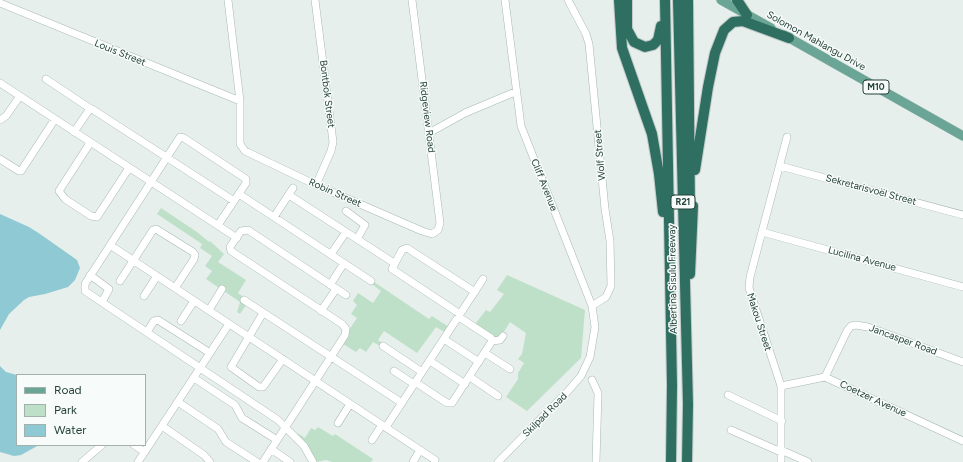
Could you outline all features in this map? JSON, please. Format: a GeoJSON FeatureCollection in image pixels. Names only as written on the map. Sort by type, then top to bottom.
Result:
{"type":"FeatureCollection","features":[{"type":"Feature","properties":{"kind":"highway"},"geometry":{"type":"LineString","coordinates":[[619,0],[622,48],[652,134],[655,149],[670,280]]}},
{"type":"Feature","properties":{"kind":"highway"},"geometry":{"type":"LineString","coordinates":[[627,0],[628,34],[634,42],[645,47],[653,45],[660,36],[661,0]]}},
{"type":"Feature","properties":{"kind":"highway","name":"Albertina Sisulu Freeway"},"geometry":{"type":"LineString","coordinates":[[665,0],[672,385],[671,462]]}},
{"type":"Feature","properties":{"kind":"highway","name":"Albertina Sisulu Freeway"},"geometry":{"type":"LineString","coordinates":[[678,0],[688,404],[687,462]]}},
{"type":"Feature","properties":{"kind":"highway"},"geometry":{"type":"LineString","coordinates":[[688,0],[690,381],[688,404]]}},
{"type":"Feature","properties":{"kind":"highway"},"geometry":{"type":"LineString","coordinates":[[737,0],[747,14]]}},
{"type":"Feature","properties":{"kind":"highway"},"geometry":{"type":"LineString","coordinates":[[690,274],[696,159],[708,87],[720,37],[730,24],[743,21],[789,38]]}},
{"type":"Feature","properties":{"kind":"main road","name":"Solomon Mahlangu Drive"},"geometry":{"type":"LineString","coordinates":[[721,0],[963,136]]}},
{"type":"Feature","properties":{"kind":"street"},"geometry":{"type":"LineString","coordinates":[[228,0],[240,101]]}},
{"type":"Feature","properties":{"kind":"street","name":"Bontbok Street"},"geometry":{"type":"LineString","coordinates":[[315,0],[333,142],[331,151],[316,185]]}},
{"type":"Feature","properties":{"kind":"street","name":"Ridgeview Road"},"geometry":{"type":"LineString","coordinates":[[412,0],[440,223],[435,233]]}},
{"type":"Feature","properties":{"kind":"street","name":"Cliff Avenue"},"geometry":{"type":"LineString","coordinates":[[505,0],[515,92],[523,135],[592,306],[594,338],[587,365]]}},
{"type":"Feature","properties":{"kind":"street","name":"Wolf Street"},"geometry":{"type":"LineString","coordinates":[[568,0],[586,34],[589,44],[605,209],[610,241],[611,286],[606,297],[592,306]]}},
{"type":"Feature","properties":{"kind":"street","name":"Louis Street"},"geometry":{"type":"LineString","coordinates":[[0,3],[240,101]]}},
{"type":"Feature","properties":{"kind":"street"},"geometry":{"type":"LineString","coordinates":[[46,79],[234,201]]}},
{"type":"Feature","properties":{"kind":"street"},"geometry":{"type":"LineString","coordinates":[[0,83],[237,238]]}},
{"type":"Feature","properties":{"kind":"street"},"geometry":{"type":"LineString","coordinates":[[429,133],[465,113],[515,92]]}},
{"type":"Feature","properties":{"kind":"street"},"geometry":{"type":"LineString","coordinates":[[0,120],[6,116],[20,96]]}},
{"type":"Feature","properties":{"kind":"street","name":"Robin Street"},"geometry":{"type":"LineString","coordinates":[[240,101],[240,144],[250,155],[428,234],[435,233]]}},
{"type":"Feature","properties":{"kind":"street"},"geometry":{"type":"LineString","coordinates":[[74,132],[91,109]]}},
{"type":"Feature","properties":{"kind":"street"},"geometry":{"type":"LineString","coordinates":[[0,159],[19,171],[22,171],[55,119]]}},
{"type":"Feature","properties":{"kind":"street","name":"Makou Street"},"geometry":{"type":"LineString","coordinates":[[781,462],[781,386],[749,292],[750,277],[787,137]]}},
{"type":"Feature","properties":{"kind":"street"},"geometry":{"type":"LineString","coordinates":[[218,225],[246,183],[246,179],[184,138],[178,139],[90,275],[85,284],[85,290],[286,427],[304,446],[313,462]]}},
{"type":"Feature","properties":{"kind":"street"},"geometry":{"type":"LineString","coordinates":[[90,143],[59,191],[65,199],[91,216],[97,217],[129,168]]}},
{"type":"Feature","properties":{"kind":"street","name":"Sekretarisvoël Street"},"geometry":{"type":"LineString","coordinates":[[780,166],[963,215]]}},
{"type":"Feature","properties":{"kind":"street"},"geometry":{"type":"LineString","coordinates":[[274,217],[293,188]]}},
{"type":"Feature","properties":{"kind":"street"},"geometry":{"type":"LineString","coordinates":[[239,194],[371,281]]}},
{"type":"Feature","properties":{"kind":"street"},"geometry":{"type":"LineString","coordinates":[[289,194],[394,263]]}},
{"type":"Feature","properties":{"kind":"street"},"geometry":{"type":"LineString","coordinates":[[346,211],[366,225],[358,239]]}},
{"type":"Feature","properties":{"kind":"street"},"geometry":{"type":"LineString","coordinates":[[120,281],[153,230],[156,229],[193,252],[195,255],[194,259],[175,288]]}},
{"type":"Feature","properties":{"kind":"street"},"geometry":{"type":"LineString","coordinates":[[263,462],[346,336],[346,329],[342,324],[231,251],[230,247],[243,230],[248,230],[346,295]]}},
{"type":"Feature","properties":{"kind":"street"},"geometry":{"type":"LineString","coordinates":[[331,254],[346,232]]}},
{"type":"Feature","properties":{"kind":"street","name":"Lucilina Avenue"},"geometry":{"type":"LineString","coordinates":[[762,232],[963,287]]}},
{"type":"Feature","properties":{"kind":"street"},"geometry":{"type":"LineString","coordinates":[[110,245],[436,460]]}},
{"type":"Feature","properties":{"kind":"street"},"geometry":{"type":"LineString","coordinates":[[475,292],[408,248],[402,250],[392,269],[491,338],[492,341]]}},
{"type":"Feature","properties":{"kind":"street"},"geometry":{"type":"LineString","coordinates":[[330,285],[344,263]]}},
{"type":"Feature","properties":{"kind":"street"},"geometry":{"type":"LineString","coordinates":[[90,275],[109,288],[102,302]]}},
{"type":"Feature","properties":{"kind":"street"},"geometry":{"type":"LineString","coordinates":[[144,296],[156,276]]}},
{"type":"Feature","properties":{"kind":"street"},"geometry":{"type":"LineString","coordinates":[[372,440],[402,403],[483,279]]}},
{"type":"Feature","properties":{"kind":"street"},"geometry":{"type":"LineString","coordinates":[[209,310],[222,289]]}},
{"type":"Feature","properties":{"kind":"street"},"geometry":{"type":"LineString","coordinates":[[322,311],[336,289]]}},
{"type":"Feature","properties":{"kind":"street"},"geometry":{"type":"LineString","coordinates":[[181,322],[194,300]]}},
{"type":"Feature","properties":{"kind":"street"},"geometry":{"type":"LineString","coordinates":[[244,300],[402,403]]}},
{"type":"Feature","properties":{"kind":"street"},"geometry":{"type":"LineString","coordinates":[[263,313],[231,367],[263,388],[283,360]]}},
{"type":"Feature","properties":{"kind":"street"},"geometry":{"type":"LineString","coordinates":[[147,332],[154,321],[158,320],[210,353]]}},
{"type":"Feature","properties":{"kind":"street"},"geometry":{"type":"LineString","coordinates":[[138,462],[229,324]]}},
{"type":"Feature","properties":{"kind":"street","name":"Jancasper Road"},"geometry":{"type":"LineString","coordinates":[[826,377],[848,328],[856,325],[868,327],[963,362]]}},
{"type":"Feature","properties":{"kind":"street"},"geometry":{"type":"LineString","coordinates":[[492,341],[500,340],[503,336]]}},
{"type":"Feature","properties":{"kind":"street"},"geometry":{"type":"LineString","coordinates":[[444,339],[479,362]]}},
{"type":"Feature","properties":{"kind":"street"},"geometry":{"type":"LineString","coordinates":[[394,371],[451,404],[492,341]]}},
{"type":"Feature","properties":{"kind":"street"},"geometry":{"type":"LineString","coordinates":[[383,346],[422,372]]}},
{"type":"Feature","properties":{"kind":"street"},"geometry":{"type":"LineString","coordinates":[[485,353],[510,369]]}},
{"type":"Feature","properties":{"kind":"street"},"geometry":{"type":"LineString","coordinates":[[430,361],[465,384]]}},
{"type":"Feature","properties":{"kind":"street","name":"Skilpad Road"},"geometry":{"type":"LineString","coordinates":[[499,462],[575,384],[587,365]]}},
{"type":"Feature","properties":{"kind":"street"},"geometry":{"type":"LineString","coordinates":[[470,377],[498,396]]}},
{"type":"Feature","properties":{"kind":"street"},"geometry":{"type":"LineString","coordinates":[[781,386],[826,377]]}},
{"type":"Feature","properties":{"kind":"street","name":"Coetzer Avenue"},"geometry":{"type":"LineString","coordinates":[[826,377],[963,441]]}},
{"type":"Feature","properties":{"kind":"street"},"geometry":{"type":"LineString","coordinates":[[194,378],[235,405],[242,418],[277,440]]}},
{"type":"Feature","properties":{"kind":"street"},"geometry":{"type":"LineString","coordinates":[[592,380],[598,393],[596,462]]}},
{"type":"Feature","properties":{"kind":"street"},"geometry":{"type":"LineString","coordinates":[[728,395],[782,421]]}},
{"type":"Feature","properties":{"kind":"street"},"geometry":{"type":"LineString","coordinates":[[178,402],[218,429],[226,442],[257,462]]}},
{"type":"Feature","properties":{"kind":"street"},"geometry":{"type":"LineString","coordinates":[[338,423],[350,404]]}},
{"type":"Feature","properties":{"kind":"street"},"geometry":{"type":"LineString","coordinates":[[162,426],[204,455],[210,462]]}},
{"type":"Feature","properties":{"kind":"street"},"geometry":{"type":"LineString","coordinates":[[731,430],[808,462]]}},
{"type":"Feature","properties":{"kind":"street"},"geometry":{"type":"LineString","coordinates":[[82,462],[101,446]]}},
{"type":"Feature","properties":{"kind":"street"},"geometry":{"type":"LineString","coordinates":[[136,446],[145,452]]}},
{"type":"Feature","properties":{"kind":"street"},"geometry":{"type":"LineString","coordinates":[[271,450],[290,462]]}},
{"type":"Feature","properties":{"kind":"street"},"geometry":{"type":"LineString","coordinates":[[413,462],[420,450]]}},
{"type":"Feature","properties":{"kind":"green space"},"geometry":{"type":"Polygon","coordinates":[[[161,208],[197,232],[209,242],[210,241],[224,254],[218,262],[246,280],[238,293],[245,298],[246,305],[240,314],[237,312],[240,302],[206,279],[212,271],[205,266],[212,256],[200,248],[202,244],[157,214],[161,208]]]}},
{"type":"Feature","properties":{"kind":"green space"},"geometry":{"type":"Polygon","coordinates":[[[507,275],[585,310],[581,358],[527,411],[506,397],[518,379],[518,373],[524,363],[518,359],[522,354],[526,333],[510,322],[500,338],[496,338],[475,324],[486,310],[490,312],[504,294],[497,290],[507,275]]]}},
{"type":"Feature","properties":{"kind":"green space"},"geometry":{"type":"Polygon","coordinates":[[[374,282],[429,319],[432,316],[449,327],[446,333],[436,327],[417,353],[384,331],[378,340],[382,343],[380,346],[373,342],[366,352],[360,348],[356,352],[343,344],[349,330],[357,318],[351,314],[357,305],[353,301],[358,293],[373,303],[381,291],[372,284],[374,282]]]}},
{"type":"Feature","properties":{"kind":"green space"},"geometry":{"type":"Polygon","coordinates":[[[318,427],[333,436],[335,434],[373,459],[371,462],[332,462],[326,460],[316,462],[309,449],[297,433],[305,438],[311,428],[315,430],[318,427]]]}},
{"type":"Feature","properties":{"kind":"water"},"geometry":{"type":"Polygon","coordinates":[[[0,214],[29,227],[40,234],[77,260],[80,268],[75,280],[68,287],[29,297],[24,300],[9,314],[0,330],[0,214]]]}},
{"type":"Feature","properties":{"kind":"water"},"geometry":{"type":"Polygon","coordinates":[[[0,366],[6,372],[16,375],[16,446],[37,446],[21,455],[14,456],[0,452],[0,366]]]}}]}
